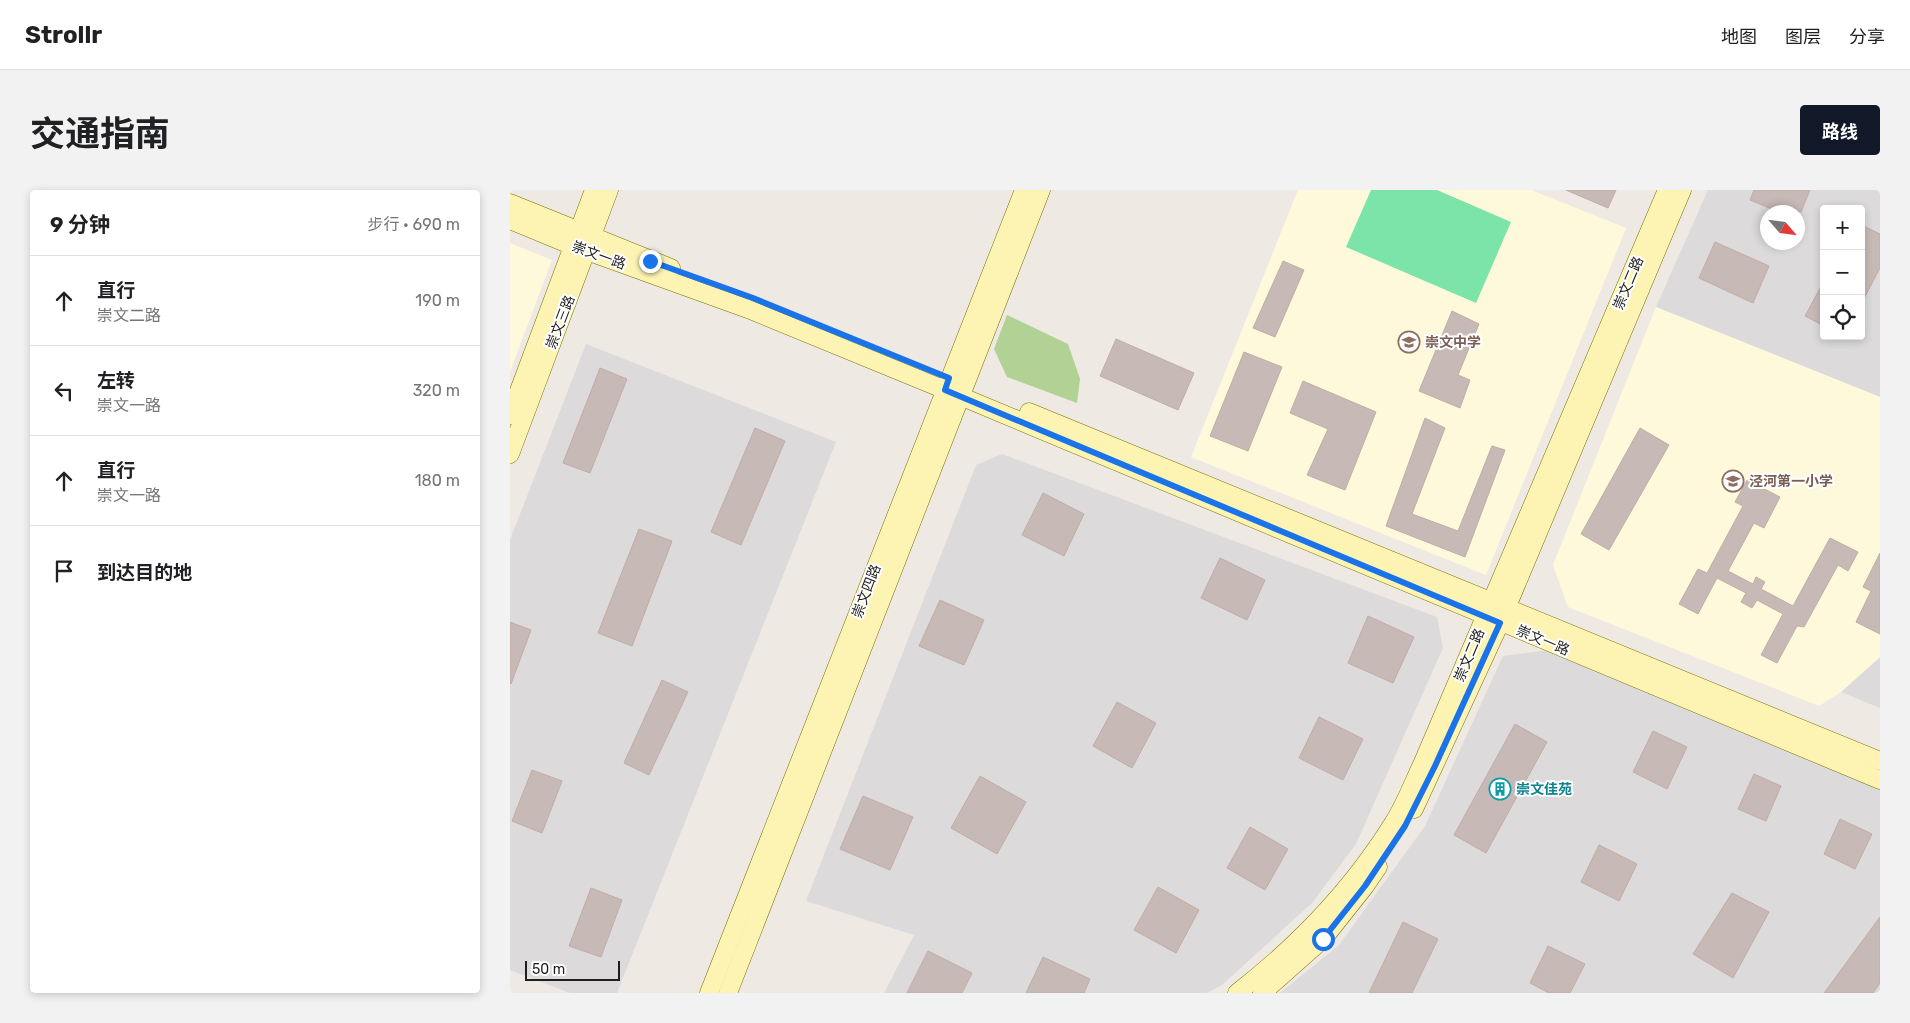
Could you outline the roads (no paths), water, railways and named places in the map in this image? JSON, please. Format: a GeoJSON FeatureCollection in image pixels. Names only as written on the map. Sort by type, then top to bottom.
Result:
{"type":"FeatureCollection","features":[{"type":"Feature","properties":{"kind":"street","name":"崇文三路"},"geometry":{"type":"LineString","coordinates":[[510,454],[583,241],[594,190]]}},
{"type":"Feature","properties":{"kind":"street","name":"崇文三路"},"geometry":{"type":"LineString","coordinates":[[510,415],[583,241],[609,190]]}},
{"type":"Feature","properties":{"kind":"street","name":"崇文四路"},"geometry":{"type":"LineString","coordinates":[[728,993],[954,387],[1024,190]]}},
{"type":"Feature","properties":{"kind":"street","name":"崇文四路"},"geometry":{"type":"LineString","coordinates":[[709,993],[954,387],[1041,190]]}},
{"type":"Feature","properties":{"kind":"street","name":"崇文二路"},"geometry":{"type":"LineString","coordinates":[[1262,993],[1323,939],[1365,886],[1405,826],[1435,766],[1667,190]]}},
{"type":"Feature","properties":{"kind":"street","name":"崇文二路"},"geometry":{"type":"LineString","coordinates":[[1237,993],[1311,929],[1357,877],[1395,821],[1496,612],[1682,190]]}},
{"type":"Feature","properties":{"kind":"street","name":"崇文一路"},"geometry":{"type":"LineString","coordinates":[[510,203],[583,241],[748,309],[954,387],[1496,612],[1880,780]]}},
{"type":"Feature","properties":{"kind":"street","name":"崇文一路"},"geometry":{"type":"LineString","coordinates":[[510,220],[583,241]]}},
{"type":"Feature","properties":{"kind":"street","name":"崇文一路"},"geometry":{"type":"LineString","coordinates":[[1496,612],[1880,761]]}},
{"type":"Feature","properties":{"kind":"place","name":"崇文中学"},"geometry":{"type":"Point","coordinates":[1409,342]}},
{"type":"Feature","properties":{"kind":"place","name":"泾河第一小学"},"geometry":{"type":"Point","coordinates":[1733,481]}},
{"type":"Feature","properties":{"kind":"place","name":"崇文佳苑"},"geometry":{"type":"Point","coordinates":[1500,789]}}]}
